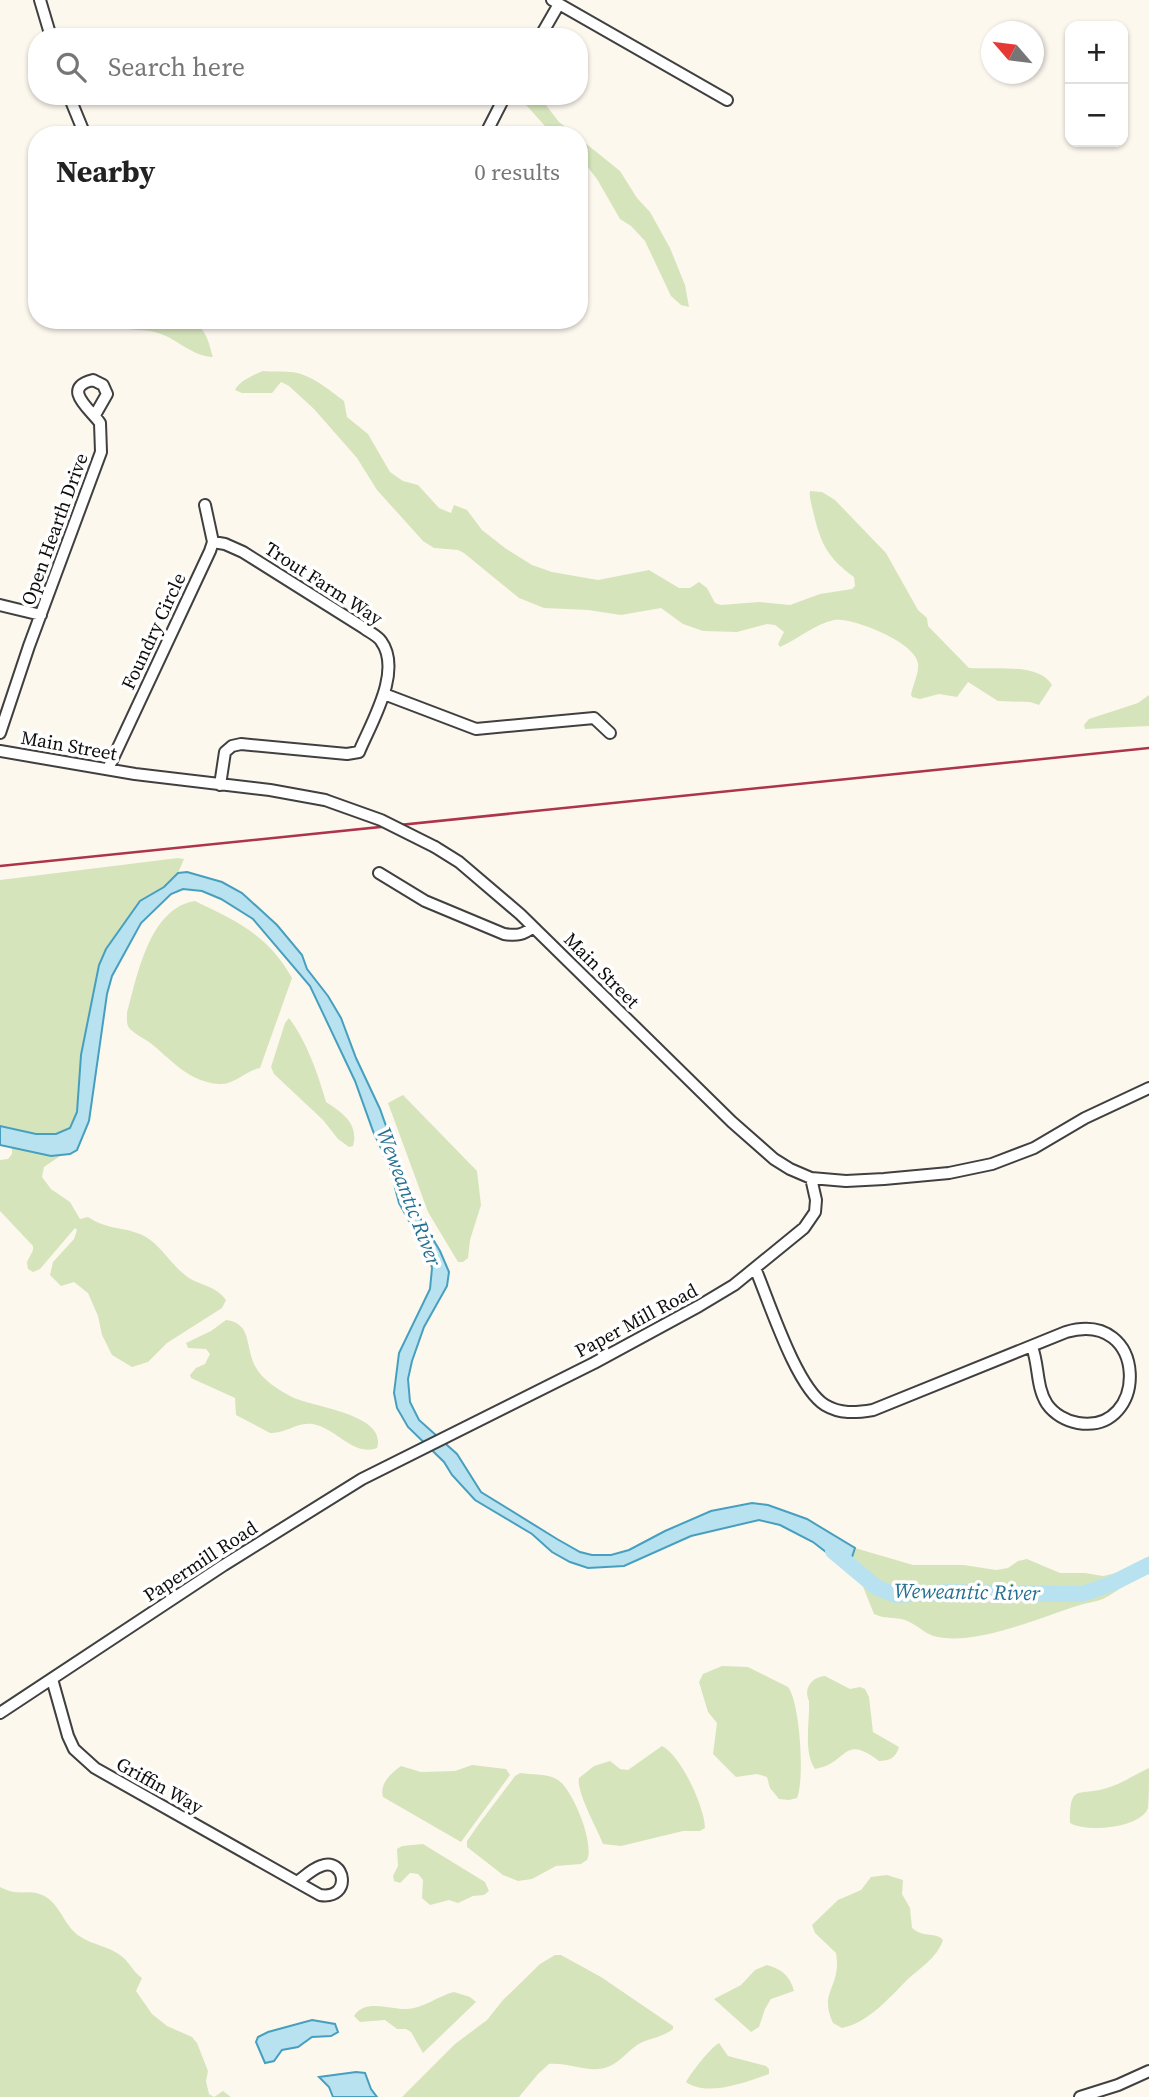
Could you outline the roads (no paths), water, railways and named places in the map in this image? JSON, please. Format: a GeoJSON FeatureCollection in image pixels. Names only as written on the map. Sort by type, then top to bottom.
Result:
{"type":"FeatureCollection","features":[{"type":"Feature","properties":{"kind":"street"},"geometry":{"type":"LineString","coordinates":[[40,0],[48,28]]}},
{"type":"Feature","properties":{"kind":"street"},"geometry":{"type":"LineString","coordinates":[[544,28],[556,2],[727,100]]}},
{"type":"Feature","properties":{"kind":"street"},"geometry":{"type":"LineString","coordinates":[[73,105],[81,126]]}},
{"type":"Feature","properties":{"kind":"street"},"geometry":{"type":"LineString","coordinates":[[490,126],[500,105]]}},
{"type":"Feature","properties":{"kind":"street","name":"Open Hearth Drive"},"geometry":{"type":"LineString","coordinates":[[0,733],[101,452],[100,423],[95,415]]}},
{"type":"Feature","properties":{"kind":"street"},"geometry":{"type":"LineString","coordinates":[[205,505],[213,542]]}},
{"type":"Feature","properties":{"kind":"street","name":"Trout Farm Way"},"geometry":{"type":"LineString","coordinates":[[213,542],[243,552],[381,640],[389,667],[384,694],[359,752],[347,754],[242,744],[232,746],[225,752],[220,785]]}},
{"type":"Feature","properties":{"kind":"street","name":"Foundry Circle"},"geometry":{"type":"LineString","coordinates":[[108,769],[213,542]]}},
{"type":"Feature","properties":{"kind":"street"},"geometry":{"type":"LineString","coordinates":[[0,605],[41,615]]}},
{"type":"Feature","properties":{"kind":"street"},"geometry":{"type":"LineString","coordinates":[[384,694],[476,729],[594,718],[610,733]]}},
{"type":"Feature","properties":{"kind":"street","name":"Main Street"},"geometry":{"type":"LineString","coordinates":[[0,751],[325,800],[381,820],[435,847],[458,862],[533,927],[732,1122],[774,1158],[811,1178],[846,1181],[884,1179],[949,1173],[992,1164],[1034,1148],[1085,1118],[1149,1088]]}},
{"type":"Feature","properties":{"kind":"street"},"geometry":{"type":"LineString","coordinates":[[379,873],[425,901],[504,934],[516,936],[533,927]]}},
{"type":"Feature","properties":{"kind":"street","name":"Paper Mill Road"},"geometry":{"type":"LineString","coordinates":[[424,1449],[699,1307],[755,1268],[804,1228],[815,1212],[816,1200],[811,1178]]}},
{"type":"Feature","properties":{"kind":"street"},"geometry":{"type":"LineString","coordinates":[[755,1268],[804,1383],[822,1404],[833,1409],[856,1413],[873,1410],[1032,1347],[1080,1328],[1097,1329],[1112,1335],[1124,1346],[1132,1363],[1134,1376],[1132,1390],[1125,1405],[1101,1422],[1071,1422],[1058,1415],[1047,1404],[1040,1391],[1037,1362],[1032,1347]]}},
{"type":"Feature","properties":{"kind":"street","name":"Papermill Road"},"geometry":{"type":"LineString","coordinates":[[0,1713],[300,1517],[362,1479],[424,1449]]}},
{"type":"Feature","properties":{"kind":"street","name":"Griffin Way"},"geometry":{"type":"LineString","coordinates":[[52,1679],[68,1736],[83,1759],[297,1882]]}},
{"type":"Feature","properties":{"kind":"street"},"geometry":{"type":"LineString","coordinates":[[1080,2097],[1118,2085],[1149,2071]]}},
{"type":"Feature","properties":{"kind":"water"},"geometry":{"type":"Polygon","coordinates":[[[187,872],[222,882],[242,893],[277,925],[302,955],[307,969],[341,1018],[380,1109],[416,1211],[449,1272],[447,1286],[424,1327],[412,1361],[408,1379],[410,1402],[419,1420],[457,1454],[481,1492],[557,1539],[580,1552],[592,1555],[611,1555],[629,1550],[711,1511],[752,1503],[768,1505],[807,1519],[855,1548],[848,1569],[813,1542],[780,1525],[759,1520],[691,1536],[624,1566],[588,1568],[552,1552],[532,1534],[475,1500],[444,1462],[408,1427],[397,1408],[394,1393],[399,1353],[430,1289],[432,1268],[429,1256],[399,1203],[390,1168],[355,1081],[310,986],[253,919],[221,899],[202,891],[183,889],[171,894],[141,923],[112,976],[107,994],[89,1121],[77,1150],[70,1154],[51,1156],[0,1145],[0,1126],[36,1134],[56,1134],[70,1128],[77,1112],[81,1055],[99,965],[106,949],[140,901],[164,887],[178,873],[187,872]]]}},
{"type":"Feature","properties":{"kind":"water"},"geometry":{"type":"Polygon","coordinates":[[[312,2020],[335,2024],[338,2032],[331,2036],[312,2037],[298,2047],[282,2050],[274,2061],[265,2063],[256,2042],[258,2037],[312,2020]]]}},
{"type":"Feature","properties":{"kind":"water"},"geometry":{"type":"Polygon","coordinates":[[[365,2073],[377,2097],[333,2097],[329,2087],[319,2077],[365,2073]]]}},
{"type":"Feature","properties":{"kind":"waterway","name":"Weweantic River"},"geometry":{"type":"LineString","coordinates":[[833,1551],[876,1587],[896,1595],[948,1592],[1082,1594],[1111,1584],[1149,1565]]}},
{"type":"Feature","properties":{"kind":"railway"},"geometry":{"type":"LineString","coordinates":[[0,866],[1149,748]]}}]}
